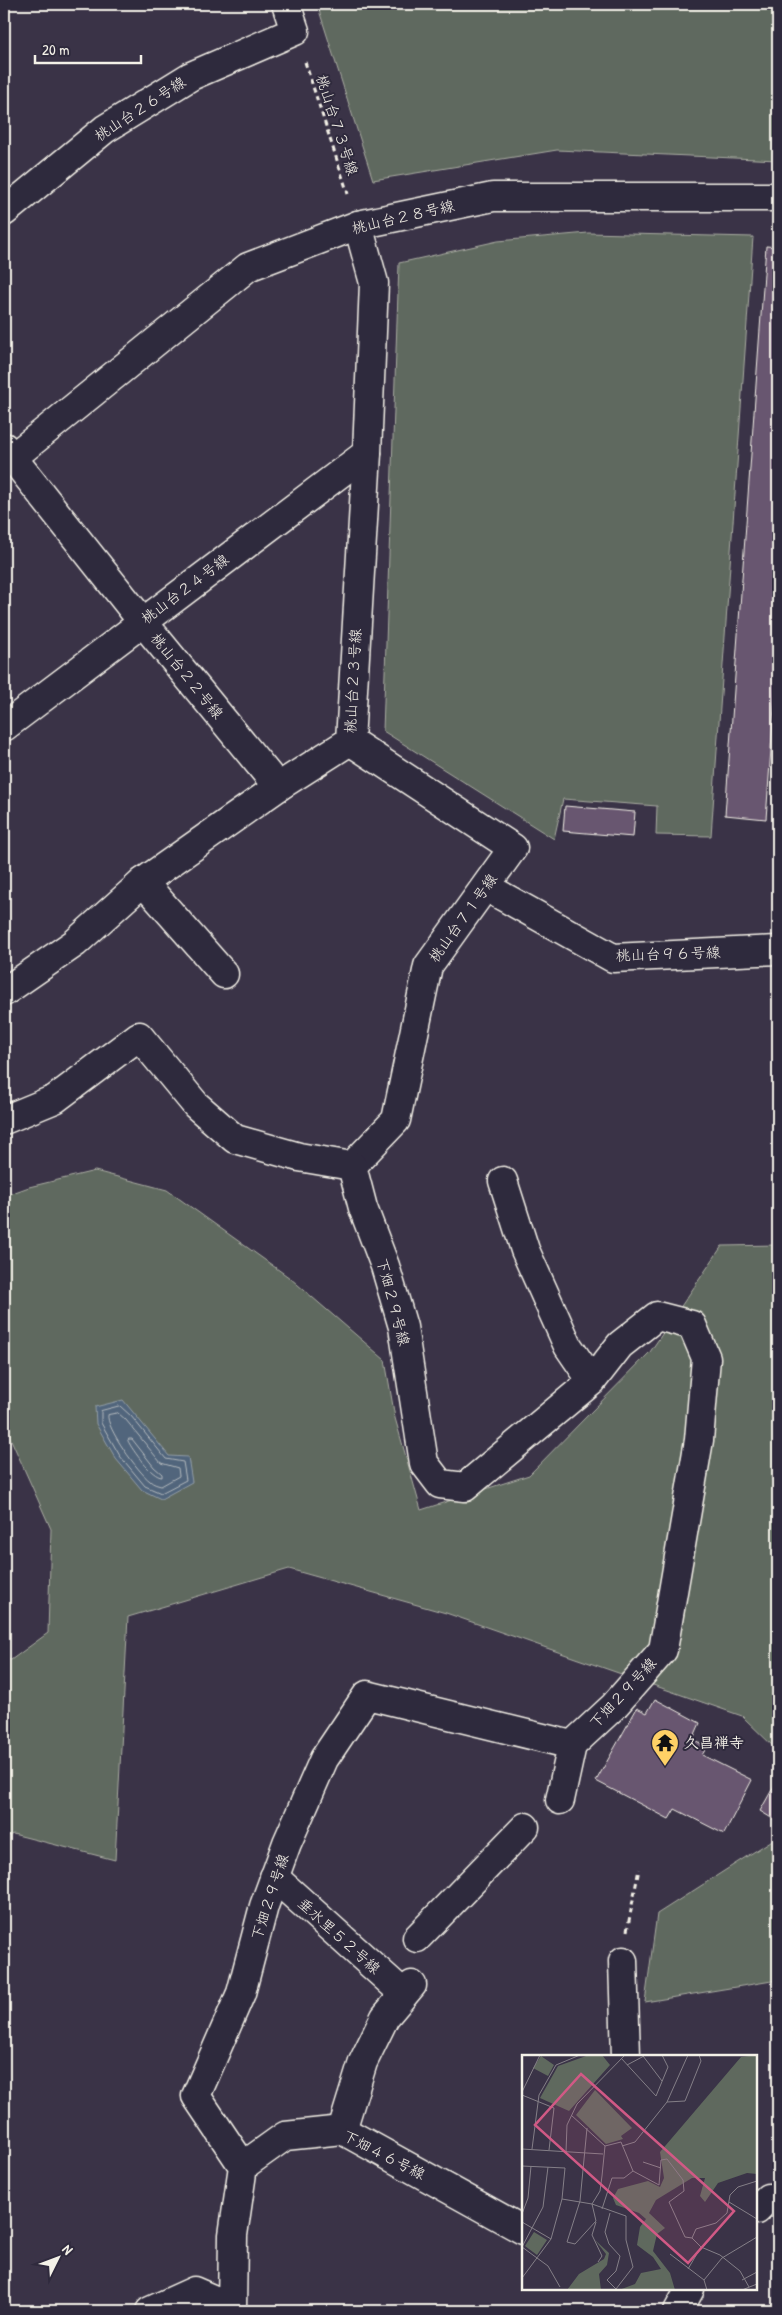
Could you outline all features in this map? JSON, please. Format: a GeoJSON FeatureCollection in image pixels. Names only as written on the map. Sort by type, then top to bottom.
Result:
{"type":"FeatureCollection","features":[{"type":"Feature","properties":{"kind":"street"},"geometry":{"type":"LineString","coordinates":[[286,4],[295,31]]}},
{"type":"Feature","properties":{"kind":"street","name":"桃山台２６号線"},"geometry":{"type":"LineString","coordinates":[[4,212],[105,129],[191,76],[295,31]]}},
{"type":"Feature","properties":{"kind":"street","name":"桃山台２８号線"},"geometry":{"type":"LineString","coordinates":[[8,452],[248,267],[358,225],[493,197],[778,198]]}},
{"type":"Feature","properties":{"kind":"street","name":"桃山台２３号線"},"geometry":{"type":"LineString","coordinates":[[4,992],[75,943],[143,882],[278,787],[350,741],[374,282],[358,225]]}},
{"type":"Feature","properties":{"kind":"street","name":"桃山台２２号線"},"geometry":{"type":"LineString","coordinates":[[8,452],[142,621],[278,787]]}},
{"type":"Feature","properties":{"kind":"street","name":"桃山台２４号線"},"geometry":{"type":"LineString","coordinates":[[4,727],[366,453]]}},
{"type":"Feature","properties":{"kind":"street","name":"桃山台７１号線"},"geometry":{"type":"LineString","coordinates":[[350,741],[513,848],[428,966],[396,1120],[352,1166]]}},
{"type":"Feature","properties":{"kind":"street"},"geometry":{"type":"LineString","coordinates":[[143,882],[224,974]]}},
{"type":"Feature","properties":{"kind":"street","name":"桃山台９６号線"},"geometry":{"type":"LineString","coordinates":[[486,887],[613,958],[778,950]]}},
{"type":"Feature","properties":{"kind":"street"},"geometry":{"type":"LineString","coordinates":[[4,1120],[55,1099],[139,1036],[196,1105],[235,1139],[299,1157],[352,1166]]}},
{"type":"Feature","properties":{"kind":"street","name":"下畑２９号線"},"geometry":{"type":"LineString","coordinates":[[242,2166],[196,2096],[241,1993],[264,1906],[274,1877],[324,1759],[367,1695],[572,1745],[614,1706],[663,1650],[699,1440],[706,1358],[692,1325],[657,1316],[620,1345],[592,1381],[465,1487],[440,1484],[424,1463],[403,1327],[385,1266],[363,1208],[352,1166]]}},
{"type":"Feature","properties":{"kind":"street"},"geometry":{"type":"LineString","coordinates":[[503,1181],[525,1250],[568,1346],[592,1381]]}},
{"type":"Feature","properties":{"kind":"street"},"geometry":{"type":"LineString","coordinates":[[560,1800],[572,1745]]}},
{"type":"Feature","properties":{"kind":"street"},"geometry":{"type":"LineString","coordinates":[[417,1938],[525,1827]]}},
{"type":"Feature","properties":{"kind":"street","name":"垂水里５２号線"},"geometry":{"type":"LineString","coordinates":[[274,1877],[408,1989],[386,2017],[363,2062],[342,2130]]}},
{"type":"Feature","properties":{"kind":"street"},"geometry":{"type":"LineString","coordinates":[[623,1961],[626,2055]]}},
{"type":"Feature","properties":{"kind":"street","name":"下畑４６号線"},"geometry":{"type":"LineString","coordinates":[[242,2166],[285,2136],[342,2130],[522,2229]]}},
{"type":"Feature","properties":{"kind":"street"},"geometry":{"type":"LineString","coordinates":[[150,2311],[194,2291],[232,2309],[233,2235],[242,2166]]}},
{"type":"Feature","properties":{"kind":"street"},"geometry":{"type":"LineString","coordinates":[[757,2209],[768,2198],[778,2199]]}},
{"type":"Feature","properties":{"kind":"street"},"geometry":{"type":"LineString","coordinates":[[678,2311],[689,2290]]}},
{"type":"Feature","properties":{"kind":"path","name":"桃山台７３号線"},"geometry":{"type":"LineString","coordinates":[[295,31],[358,225]]}},
{"type":"Feature","properties":{"kind":"path"},"geometry":{"type":"LineString","coordinates":[[623,1961],[639,1869]]}},
{"type":"Feature","properties":{"kind":"shaded area"},"geometry":{"type":"Polygon","coordinates":[[[317,4],[778,4],[778,160],[557,150],[373,180],[317,4]]]}},
{"type":"Feature","properties":{"kind":"shaded area"},"geometry":{"type":"Polygon","coordinates":[[[588,233],[753,237],[711,836],[656,835],[657,806],[563,799],[554,839],[383,731],[399,263],[498,241],[588,233]]]}},
{"type":"Feature","properties":{"kind":"shaded area"},"geometry":{"type":"Polygon","coordinates":[[[95,1171],[167,1190],[290,1278],[385,1360],[395,1418],[421,1510],[529,1475],[650,1352],[722,1246],[778,1245],[778,1751],[742,1716],[446,1613],[289,1569],[128,1617],[115,1860],[13,1834],[4,1838],[4,1659],[11,1660],[48,1633],[51,1529],[4,1424],[4,1196],[29,1187],[95,1171]]]}},
{"type":"Feature","properties":{"kind":"shaded area"},"geometry":{"type":"Polygon","coordinates":[[[774,1839],[778,1842],[778,1980],[645,2002],[657,1914],[774,1839]]]}},
{"type":"Feature","properties":{"kind":"water"},"geometry":{"type":"Polygon","coordinates":[[[123,1400],[169,1456],[188,1457],[192,1482],[161,1499],[142,1490],[116,1459],[96,1424],[95,1407],[123,1400]]]}},
{"type":"Feature","properties":{"kind":"building"},"geometry":{"type":"Polygon","coordinates":[[[766,246],[778,247],[778,651],[766,819],[725,815],[766,246]]]}},
{"type":"Feature","properties":{"kind":"building"},"geometry":{"type":"Polygon","coordinates":[[[565,806],[635,812],[633,837],[563,831],[565,806]]]}},
{"type":"Feature","properties":{"kind":"building","name":"久昌禅寺"},"geometry":{"type":"Polygon","coordinates":[[[655,1699],[700,1723],[693,1739],[707,1747],[702,1755],[752,1780],[724,1834],[675,1809],[669,1819],[596,1781],[637,1708],[647,1713],[655,1699]]]}},
{"type":"Feature","properties":{"kind":"building"},"geometry":{"type":"Polygon","coordinates":[[[778,1779],[778,1822],[760,1811],[778,1779]]]}},
{"type":"Feature","properties":{"kind":"place","name":"久昌禅寺"},"geometry":{"type":"Point","coordinates":[665,1767]}}]}
